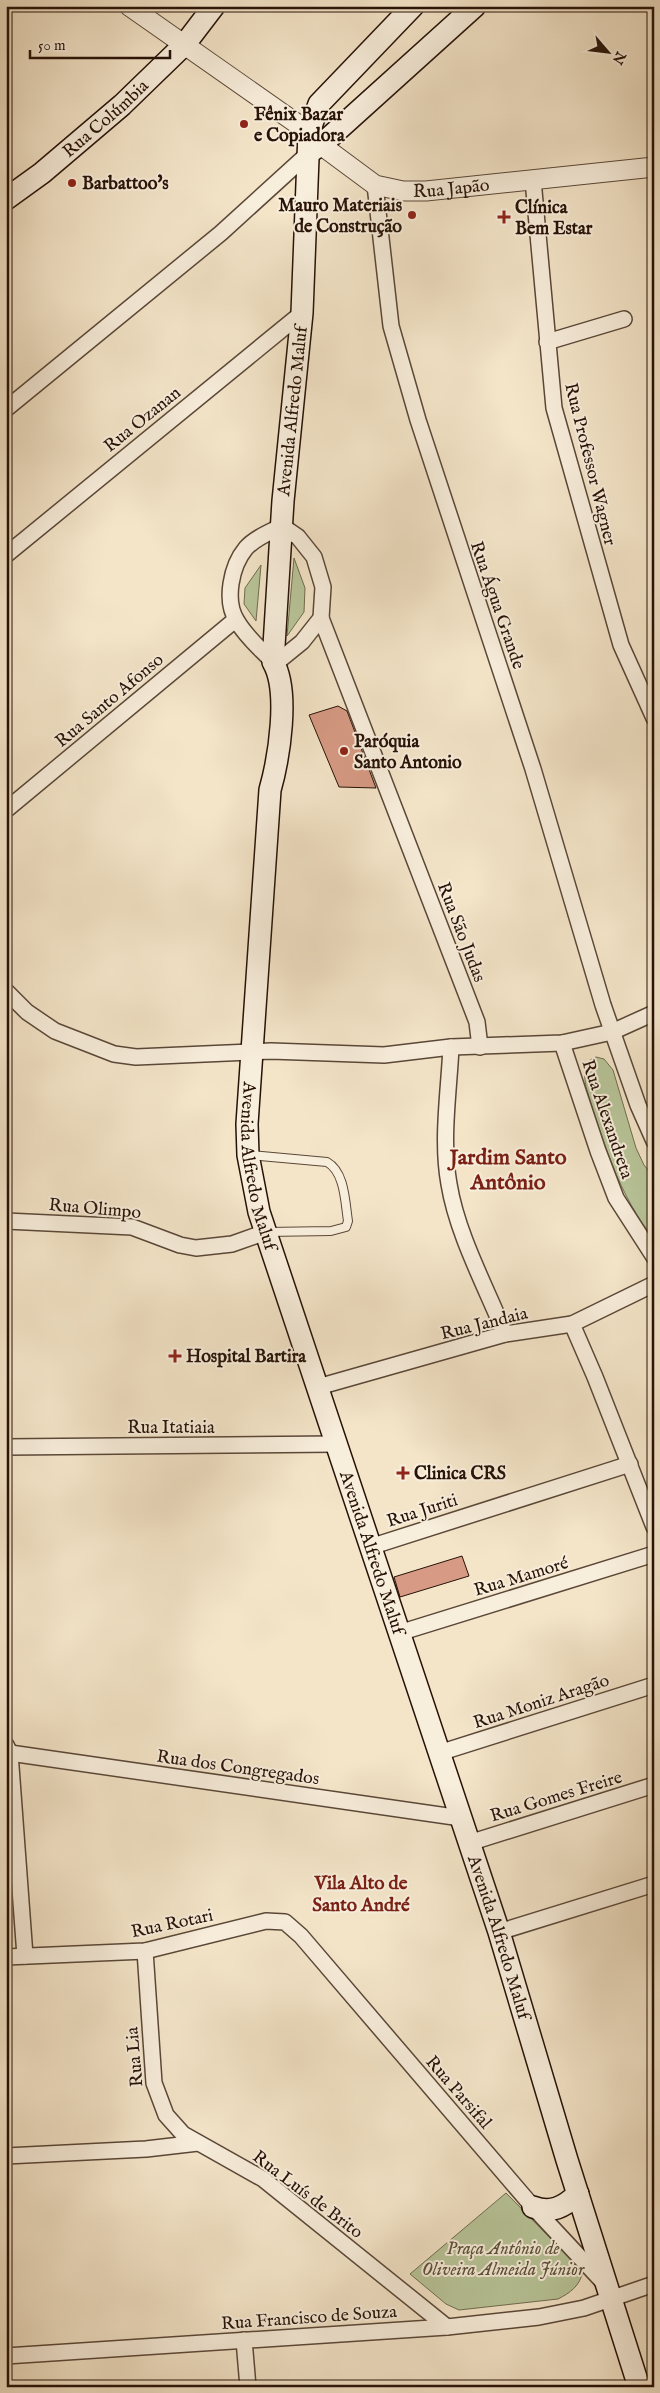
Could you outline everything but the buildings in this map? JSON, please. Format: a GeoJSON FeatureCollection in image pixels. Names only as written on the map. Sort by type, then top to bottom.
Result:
{"type":"FeatureCollection","features":[{"type":"Feature","properties":{"kind":"main road","name":"Rua Colúmbia"},"geometry":{"type":"LineString","coordinates":[[6,199],[42,173],[122,105],[185,44],[214,6]]}},
{"type":"Feature","properties":{"kind":"main road","name":"Avenida Alfredo Maluf"},"geometry":{"type":"LineString","coordinates":[[413,6],[319,104],[313,143],[302,313],[282,526],[275,665],[265,765],[270,790],[251,1052],[248,1155],[259,1212],[499,1932],[578,2194],[639,2387]]}},
{"type":"Feature","properties":{"kind":"main road"},"geometry":{"type":"LineString","coordinates":[[313,143],[475,6]]}},
{"type":"Feature","properties":{"kind":"main road"},"geometry":{"type":"LineString","coordinates":[[533,2207],[541,2210],[557,2209],[578,2194]]}},
{"type":"Feature","properties":{"kind":"street","name":"Rua Japão"},"geometry":{"type":"LineString","coordinates":[[129,6],[185,44],[313,143],[375,185],[403,191],[426,191],[654,167]]}},
{"type":"Feature","properties":{"kind":"street"},"geometry":{"type":"LineString","coordinates":[[6,409],[221,233],[313,143]]}},
{"type":"Feature","properties":{"kind":"street","name":"Rua Professor Wagner"},"geometry":{"type":"LineString","coordinates":[[533,180],[551,394],[561,440],[621,645],[653,716]]}},
{"type":"Feature","properties":{"kind":"street","name":"Rua Água Grande"},"geometry":{"type":"LineString","coordinates":[[375,185],[391,326],[455,537],[533,769],[612,1032],[654,1141]]}},
{"type":"Feature","properties":{"kind":"street","name":"Rua Ozanan"},"geometry":{"type":"LineString","coordinates":[[6,555],[302,313]]}},
{"type":"Feature","properties":{"kind":"street"},"geometry":{"type":"LineString","coordinates":[[547,342],[624,319]]}},
{"type":"Feature","properties":{"kind":"street"},"geometry":{"type":"LineString","coordinates":[[282,526],[298,537],[307,547],[319,570],[323,587],[321,618],[302,642],[275,665],[235,620],[231,587],[236,564],[247,547],[282,526]]}},
{"type":"Feature","properties":{"kind":"street","name":"Rua São Judas"},"geometry":{"type":"LineString","coordinates":[[321,618],[477,1022],[480,1047]]}},
{"type":"Feature","properties":{"kind":"street","name":"Rua Santo Afonso"},"geometry":{"type":"LineString","coordinates":[[6,810],[235,620]]}},
{"type":"Feature","properties":{"kind":"street"},"geometry":{"type":"LineString","coordinates":[[6,991],[42,1024],[72,1040],[114,1054],[162,1057],[251,1052],[384,1055],[451,1047],[562,1043],[612,1032],[654,1013]]}},
{"type":"Feature","properties":{"kind":"street","name":"Rua Alexandreta"},"geometry":{"type":"LineString","coordinates":[[562,1043],[598,1151],[616,1198],[628,1220],[654,1257]]}},
{"type":"Feature","properties":{"kind":"street"},"geometry":{"type":"LineString","coordinates":[[451,1047],[446,1157],[449,1185],[460,1226],[505,1334]]}},
{"type":"Feature","properties":{"kind":"street","name":"Rua Olimpo"},"geometry":{"type":"LineString","coordinates":[[6,1221],[132,1227],[196,1248],[232,1244],[266,1232]]}},
{"type":"Feature","properties":{"kind":"street","name":"Rua Jandaia"},"geometry":{"type":"LineString","coordinates":[[318,1387],[505,1334],[572,1324],[654,1284]]}},
{"type":"Feature","properties":{"kind":"street"},"geometry":{"type":"LineString","coordinates":[[572,1324],[654,1527]]}},
{"type":"Feature","properties":{"kind":"street","name":"Rua Itatiaia"},"geometry":{"type":"LineString","coordinates":[[6,1447],[337,1444]]}},
{"type":"Feature","properties":{"kind":"street","name":"Rua Juriti"},"geometry":{"type":"LineString","coordinates":[[370,1547],[630,1464]]}},
{"type":"Feature","properties":{"kind":"street","name":"Rua Mamoré"},"geometry":{"type":"LineString","coordinates":[[399,1634],[654,1554]]}},
{"type":"Feature","properties":{"kind":"street","name":"Rua Moniz Aragão"},"geometry":{"type":"LineString","coordinates":[[439,1753],[654,1685]]}},
{"type":"Feature","properties":{"kind":"street"},"geometry":{"type":"LineString","coordinates":[[8,1749],[25,1956]]}},
{"type":"Feature","properties":{"kind":"street","name":"Rua dos Congregados"},"geometry":{"type":"LineString","coordinates":[[8,1749],[461,1818]]}},
{"type":"Feature","properties":{"kind":"street","name":"Rua Gomes Freire"},"geometry":{"type":"LineString","coordinates":[[469,1843],[654,1785]]}},
{"type":"Feature","properties":{"kind":"street"},"geometry":{"type":"LineString","coordinates":[[499,1932],[654,1884]]}},
{"type":"Feature","properties":{"kind":"street","name":"Rua Rotari"},"geometry":{"type":"LineString","coordinates":[[6,1957],[145,1951],[266,1921],[285,1922]]}},
{"type":"Feature","properties":{"kind":"street","name":"Rua Parsifal"},"geometry":{"type":"LineString","coordinates":[[285,1922],[301,1936],[533,2207],[609,2292]]}},
{"type":"Feature","properties":{"kind":"street","name":"Rua Lia"},"geometry":{"type":"LineString","coordinates":[[145,1951],[154,2083],[157,2096],[173,2125],[198,2143]]}},
{"type":"Feature","properties":{"kind":"street"},"geometry":{"type":"LineString","coordinates":[[6,2156],[146,2149],[198,2143]]}},
{"type":"Feature","properties":{"kind":"street","name":"Rua Luís de Brito"},"geometry":{"type":"LineString","coordinates":[[198,2143],[263,2179],[447,2327]]}},
{"type":"Feature","properties":{"kind":"street","name":"Rua Francisco de Souza"},"geometry":{"type":"LineString","coordinates":[[6,2356],[447,2327],[539,2317],[584,2308],[609,2292],[654,2284]]}},
{"type":"Feature","properties":{"kind":"street"},"geometry":{"type":"LineString","coordinates":[[244,2340],[248,2387]]}},
{"type":"Feature","properties":{"kind":"lane"},"geometry":{"type":"LineString","coordinates":[[248,1155],[327,1162],[335,1166],[339,1174],[348,1221],[346,1227],[331,1231],[266,1232]]}},
{"type":"Feature","properties":{"kind":"green space"},"geometry":{"type":"Polygon","coordinates":[[[294,558],[305,588],[304,612],[287,636],[294,558]]]}},
{"type":"Feature","properties":{"kind":"green space"},"geometry":{"type":"Polygon","coordinates":[[[261,565],[256,621],[244,604],[245,588],[261,565]]]}},
{"type":"Feature","properties":{"kind":"green space"},"geometry":{"type":"Polygon","coordinates":[[[596,1057],[604,1059],[613,1070],[636,1148],[644,1165],[654,1178],[654,1239],[621,1186],[605,1147],[592,1107],[586,1087],[585,1069],[588,1062],[596,1057]]]}},
{"type":"Feature","properties":{"kind":"green space","name":"Praça Antônio de Oliveira Almeida Júnior"},"geometry":{"type":"Polygon","coordinates":[[[506,2193],[583,2271],[580,2281],[558,2299],[459,2310],[446,2304],[410,2274],[506,2193]]]}},
{"type":"Feature","properties":{"kind":"place","name":"Fênix Bazar e Copiadora"},"geometry":{"type":"Point","coordinates":[244,124]}},
{"type":"Feature","properties":{"kind":"place","name":"Barbattoo's"},"geometry":{"type":"Point","coordinates":[72,183]}},
{"type":"Feature","properties":{"kind":"place","name":"Mauro Materiais de Construção"},"geometry":{"type":"Point","coordinates":[412,215]}},
{"type":"Feature","properties":{"kind":"place","name":"Clínica Bem Estar"},"geometry":{"type":"Point","coordinates":[504,217]}},
{"type":"Feature","properties":{"kind":"place","name":"Paróquia Santo Antonio"},"geometry":{"type":"Point","coordinates":[344,751]}},
{"type":"Feature","properties":{"kind":"place","name":"Hospital Bartira"},"geometry":{"type":"Point","coordinates":[175,1356]}},
{"type":"Feature","properties":{"kind":"place","name":"Clinica CRS"},"geometry":{"type":"Point","coordinates":[403,1473]}},
{"type":"Feature","properties":{"kind":"district","name":"Jardim Santo Antônio"},"geometry":{"type":"Point","coordinates":[508,1168]}},
{"type":"Feature","properties":{"kind":"district","name":"Vila Alto de Santo André"},"geometry":{"type":"Point","coordinates":[361,1893]}}]}
